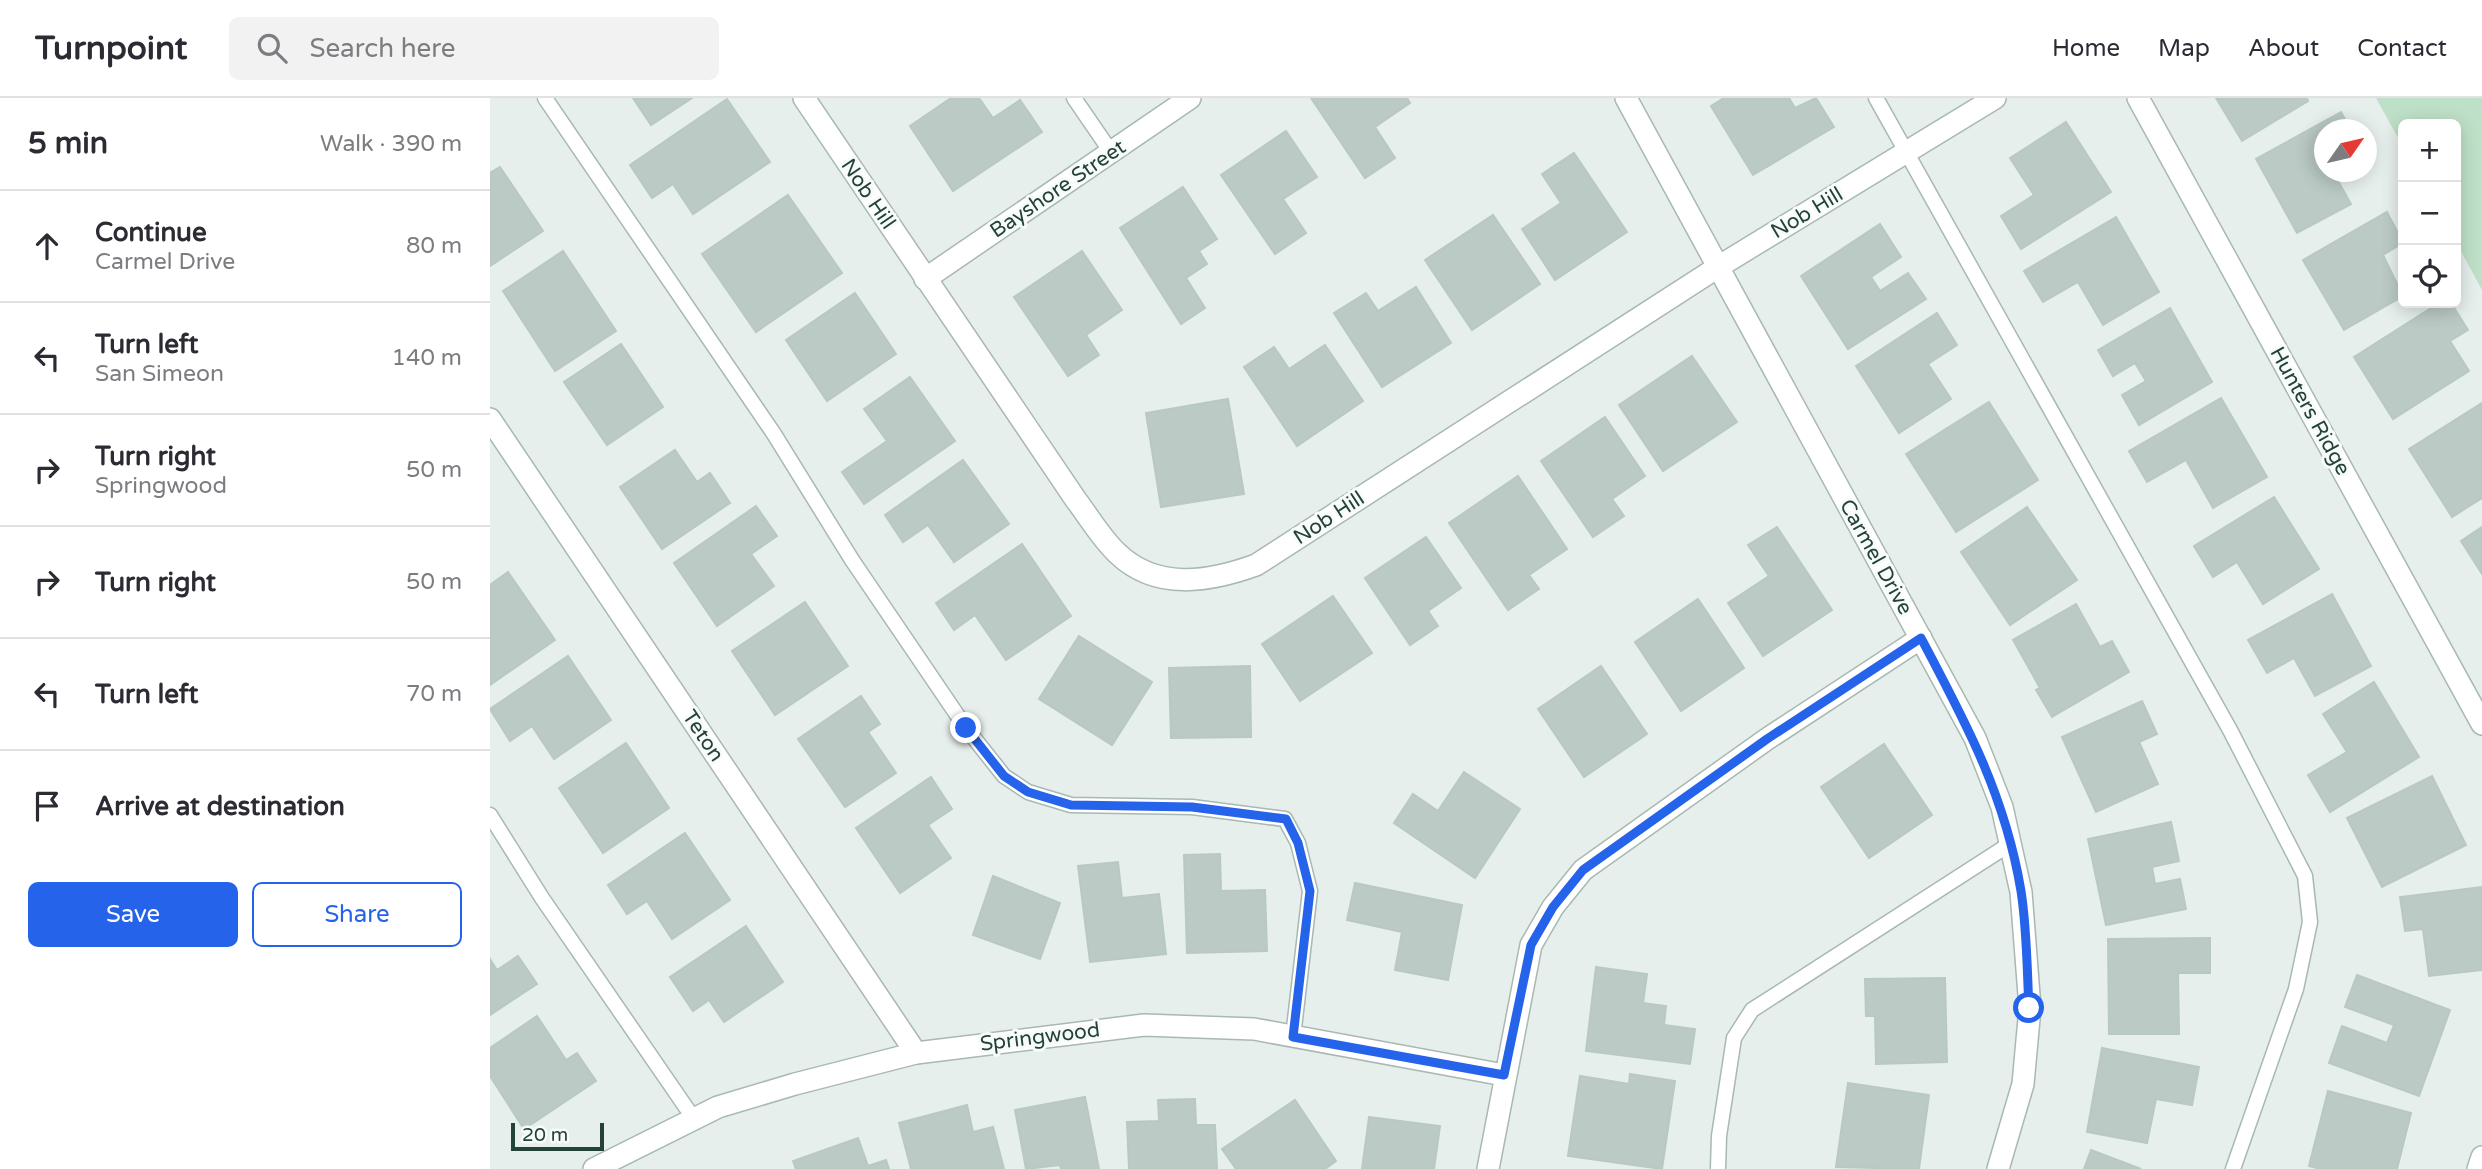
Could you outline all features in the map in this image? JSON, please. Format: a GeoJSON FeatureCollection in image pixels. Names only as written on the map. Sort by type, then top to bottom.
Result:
{"type":"FeatureCollection","features":[{"type":"Feature","properties":{"kind":"street","name":"Nob Hill"},"geometry":{"type":"LineString","coordinates":[[804,98],[1076,500],[1117,553],[1144,572],[1175,581],[1226,576],[1256,565],[1718,267],[1995,98]]}},
{"type":"Feature","properties":{"kind":"street","name":"Bayshore Street"},"geometry":{"type":"LineString","coordinates":[[925,279],[1190,98]]}},
{"type":"Feature","properties":{"kind":"street","name":"Carmel Drive"},"geometry":{"type":"LineString","coordinates":[[1626,98],[1975,738],[2002,807],[2021,892],[2029,1008],[2023,1084],[1998,1169]]}},
{"type":"Feature","properties":{"kind":"street","name":"Hunters Ridge"},"geometry":{"type":"LineString","coordinates":[[2138,98],[2482,724]]}},
{"type":"Feature","properties":{"kind":"street","name":"Teton"},"geometry":{"type":"LineString","coordinates":[[490,419],[916,1053]]}},
{"type":"Feature","properties":{"kind":"street"},"geometry":{"type":"LineString","coordinates":[[1493,1167],[1504,1075],[1531,945],[1553,907],[1583,870],[1767,739],[1921,638]]}},
{"type":"Feature","properties":{"kind":"street","name":"Springwood"},"geometry":{"type":"LineString","coordinates":[[594,1169],[718,1107],[795,1084],[916,1053],[1144,1025],[1254,1029],[1504,1075]]}},
{"type":"Feature","properties":{"kind":"street"},"geometry":{"type":"LineString","coordinates":[[2478,1169],[2482,1157]]}},
{"type":"Feature","properties":{"kind":"lane"},"geometry":{"type":"LineString","coordinates":[[545,98],[774,434],[852,560],[966,728],[1004,776],[1028,792],[1071,805],[1192,807],[1286,819],[1298,843],[1310,891],[1293,1037]]}},
{"type":"Feature","properties":{"kind":"lane"},"geometry":{"type":"LineString","coordinates":[[1074,98],[1111,152]]}},
{"type":"Feature","properties":{"kind":"lane"},"geometry":{"type":"LineString","coordinates":[[1876,98],[2230,730],[2305,876],[2310,922],[2296,989],[2233,1169]]}},
{"type":"Feature","properties":{"kind":"lane"},"geometry":{"type":"LineString","coordinates":[[490,815],[542,898],[694,1119]]}},
{"type":"Feature","properties":{"kind":"lane"},"geometry":{"type":"LineString","coordinates":[[1718,1169],[1719,1136],[1734,1038],[1752,1010],[2010,844]]}},
{"type":"Feature","properties":{"kind":"green space"},"geometry":{"type":"Polygon","coordinates":[[[2376,98],[2482,98],[2482,290],[2461,251],[2461,119],[2398,119],[2398,138],[2376,98]]]}},
{"type":"Feature","properties":{"kind":"building"},"geometry":{"type":"Polygon","coordinates":[[[633,98],[692,98],[651,125],[633,98]]]}},
{"type":"Feature","properties":{"kind":"building"},"geometry":{"type":"Polygon","coordinates":[[[951,98],[979,98],[993,118],[1020,100],[1042,132],[953,191],[910,126],[951,98]]]}},
{"type":"Feature","properties":{"kind":"building"},"geometry":{"type":"Polygon","coordinates":[[[1311,98],[1407,98],[1410,103],[1375,127],[1395,158],[1365,178],[1311,98]]]}},
{"type":"Feature","properties":{"kind":"building"},"geometry":{"type":"Polygon","coordinates":[[[1724,98],[1789,98],[1795,108],[1816,98],[1834,127],[1753,175],[1711,106],[1724,98]]]}},
{"type":"Feature","properties":{"kind":"building"},"geometry":{"type":"Polygon","coordinates":[[[2216,98],[2307,98],[2308,101],[2242,141],[2216,98]]]}},
{"type":"Feature","properties":{"kind":"building"},"geometry":{"type":"Polygon","coordinates":[[[727,99],[770,162],[693,214],[673,184],[652,198],[630,165],[727,99]]]}},
{"type":"Feature","properties":{"kind":"building"},"geometry":{"type":"Polygon","coordinates":[[[2341,112],[2345,119],[2328,119],[2341,112]]]}},
{"type":"Feature","properties":{"kind":"building"},"geometry":{"type":"Polygon","coordinates":[[[2066,122],[2111,192],[2021,249],[2001,216],[2034,195],[2010,158],[2066,122]]]}},
{"type":"Feature","properties":{"kind":"building"},"geometry":{"type":"Polygon","coordinates":[[[2314,127],[2314,182],[2339,182],[2351,204],[2297,233],[2256,159],[2314,127]]]}},
{"type":"Feature","properties":{"kind":"building"},"geometry":{"type":"Polygon","coordinates":[[[1286,131],[1317,177],[1283,199],[1306,233],[1275,254],[1221,175],[1286,131]]]}},
{"type":"Feature","properties":{"kind":"building"},"geometry":{"type":"Polygon","coordinates":[[[1574,153],[1627,232],[1555,280],[1522,229],[1561,203],[1542,174],[1574,153]]]}},
{"type":"Feature","properties":{"kind":"building"},"geometry":{"type":"Polygon","coordinates":[[[500,167],[543,231],[490,266],[490,173],[500,167]]]}},
{"type":"Feature","properties":{"kind":"building"},"geometry":{"type":"Polygon","coordinates":[[[1183,187],[1217,239],[1199,251],[1207,264],[1186,278],[1205,308],[1181,324],[1120,228],[1183,187]]]}},
{"type":"Feature","properties":{"kind":"building"},"geometry":{"type":"Polygon","coordinates":[[[788,195],[842,273],[756,332],[702,254],[788,195]]]}},
{"type":"Feature","properties":{"kind":"building"},"geometry":{"type":"Polygon","coordinates":[[[2387,212],[2398,233],[2398,246],[2383,255],[2398,286],[2398,299],[2344,330],[2303,260],[2387,212]]]}},
{"type":"Feature","properties":{"kind":"building"},"geometry":{"type":"Polygon","coordinates":[[[1493,215],[1540,284],[1472,330],[1425,260],[1493,215]]]}},
{"type":"Feature","properties":{"kind":"building"},"geometry":{"type":"Polygon","coordinates":[[[2116,217],[2159,292],[2103,325],[2078,282],[2043,302],[2024,271],[2116,217]]]}},
{"type":"Feature","properties":{"kind":"building"},"geometry":{"type":"Polygon","coordinates":[[[1880,224],[1901,257],[1871,277],[1880,291],[1908,273],[1926,299],[1848,349],[1801,276],[1880,224]]]}},
{"type":"Feature","properties":{"kind":"building"},"geometry":{"type":"Polygon","coordinates":[[[563,251],[616,331],[555,371],[503,291],[563,251]]]}},
{"type":"Feature","properties":{"kind":"building"},"geometry":{"type":"Polygon","coordinates":[[[1082,251],[1122,310],[1086,335],[1099,355],[1068,376],[1014,297],[1082,251]]]}},
{"type":"Feature","properties":{"kind":"building"},"geometry":{"type":"Polygon","coordinates":[[[1416,287],[1451,343],[1382,387],[1334,313],[1366,293],[1378,311],[1416,287]]]}},
{"type":"Feature","properties":{"kind":"building"},"geometry":{"type":"Polygon","coordinates":[[[855,293],[896,354],[827,401],[786,340],[855,293]]]}},
{"type":"Feature","properties":{"kind":"building"},"geometry":{"type":"Polygon","coordinates":[[[2170,308],[2212,382],[2139,425],[2122,395],[2146,381],[2135,363],[2113,376],[2098,350],[2170,308]]]}},
{"type":"Feature","properties":{"kind":"building"},"geometry":{"type":"Polygon","coordinates":[[[2431,308],[2454,308],[2468,330],[2450,341],[2469,371],[2393,419],[2354,357],[2431,308]]]}},
{"type":"Feature","properties":{"kind":"building"},"geometry":{"type":"Polygon","coordinates":[[[1937,313],[1957,345],[1928,364],[1951,399],[1899,433],[1856,366],[1937,313]]]}},
{"type":"Feature","properties":{"kind":"building"},"geometry":{"type":"Polygon","coordinates":[[[621,344],[663,407],[607,445],[564,382],[621,344]]]}},
{"type":"Feature","properties":{"kind":"building"},"geometry":{"type":"Polygon","coordinates":[[[1325,345],[1363,401],[1297,446],[1244,367],[1274,347],[1289,369],[1325,345]]]}},
{"type":"Feature","properties":{"kind":"building"},"geometry":{"type":"Polygon","coordinates":[[[1692,356],[1737,422],[1663,471],[1619,405],[1692,356]]]}},
{"type":"Feature","properties":{"kind":"building"},"geometry":{"type":"Polygon","coordinates":[[[910,377],[955,441],[864,504],[842,472],[887,441],[864,409],[910,377]]]}},
{"type":"Feature","properties":{"kind":"building"},"geometry":{"type":"Polygon","coordinates":[[[2221,398],[2267,477],[2213,508],[2186,460],[2147,482],[2129,451],[2221,398]]]}},
{"type":"Feature","properties":{"kind":"building"},"geometry":{"type":"Polygon","coordinates":[[[1228,399],[1244,494],[1161,507],[1146,413],[1228,399]]]}},
{"type":"Feature","properties":{"kind":"building"},"geometry":{"type":"Polygon","coordinates":[[[1989,402],[2038,480],[1956,532],[1906,454],[1989,402]]]}},
{"type":"Feature","properties":{"kind":"building"},"geometry":{"type":"Polygon","coordinates":[[[2482,403],[2482,498],[2452,517],[2409,449],[2482,403]]]}},
{"type":"Feature","properties":{"kind":"building"},"geometry":{"type":"Polygon","coordinates":[[[1605,417],[1645,476],[1612,499],[1624,516],[1593,537],[1541,461],[1605,417]]]}},
{"type":"Feature","properties":{"kind":"building"},"geometry":{"type":"Polygon","coordinates":[[[675,450],[697,482],[710,473],[730,503],[662,549],[620,487],[675,450]]]}},
{"type":"Feature","properties":{"kind":"building"},"geometry":{"type":"Polygon","coordinates":[[[963,460],[1009,524],[954,562],[928,525],[903,542],[885,515],[963,460]]]}},
{"type":"Feature","properties":{"kind":"building"},"geometry":{"type":"Polygon","coordinates":[[[1518,476],[1567,549],[1529,575],[1539,589],[1508,610],[1449,523],[1518,476]]]}},
{"type":"Feature","properties":{"kind":"building"},"geometry":{"type":"Polygon","coordinates":[[[2274,497],[2319,569],[2263,604],[2237,562],[2213,577],[2194,546],[2274,497]]]}},
{"type":"Feature","properties":{"kind":"building"},"geometry":{"type":"Polygon","coordinates":[[[756,506],[777,536],[751,554],[774,586],[717,626],[674,563],[756,506]]]}},
{"type":"Feature","properties":{"kind":"building"},"geometry":{"type":"Polygon","coordinates":[[[2027,507],[2077,580],[2010,625],[1961,552],[2027,507]]]}},
{"type":"Feature","properties":{"kind":"building"},"geometry":{"type":"Polygon","coordinates":[[[1777,527],[1832,610],[1763,656],[1728,603],[1769,576],[1748,545],[1777,527]]]}},
{"type":"Feature","properties":{"kind":"building"},"geometry":{"type":"Polygon","coordinates":[[[2482,527],[2482,574],[2461,541],[2482,527]]]}},
{"type":"Feature","properties":{"kind":"building"},"geometry":{"type":"Polygon","coordinates":[[[1426,537],[1461,588],[1428,611],[1438,626],[1410,645],[1365,578],[1426,537]]]}},
{"type":"Feature","properties":{"kind":"building"},"geometry":{"type":"Polygon","coordinates":[[[1022,544],[1071,616],[1006,660],[975,615],[954,630],[936,603],[1022,544]]]}},
{"type":"Feature","properties":{"kind":"building"},"geometry":{"type":"Polygon","coordinates":[[[508,572],[555,640],[490,685],[490,585],[508,572]]]}},
{"type":"Feature","properties":{"kind":"building"},"geometry":{"type":"Polygon","coordinates":[[[2332,594],[2371,666],[2315,696],[2294,658],[2267,673],[2248,640],[2332,594]]]}},
{"type":"Feature","properties":{"kind":"building"},"geometry":{"type":"Polygon","coordinates":[[[1333,596],[1372,653],[1300,701],[1262,644],[1333,596]]]}},
{"type":"Feature","properties":{"kind":"building"},"geometry":{"type":"Polygon","coordinates":[[[1698,599],[1744,668],[1681,711],[1635,642],[1698,599]]]}},
{"type":"Feature","properties":{"kind":"building"},"geometry":{"type":"Polygon","coordinates":[[[805,602],[848,666],[775,715],[732,651],[805,602]]]}},
{"type":"Feature","properties":{"kind":"building"},"geometry":{"type":"Polygon","coordinates":[[[2076,604],[2100,647],[2112,641],[2129,672],[2052,717],[2036,690],[2040,688],[2013,640],[2076,604]]]}},
{"type":"Feature","properties":{"kind":"building"},"geometry":{"type":"Polygon","coordinates":[[[1079,636],[1152,682],[1112,745],[1039,699],[1079,636]]]}},
{"type":"Feature","properties":{"kind":"building"},"geometry":{"type":"Polygon","coordinates":[[[568,656],[611,720],[554,759],[532,726],[510,741],[490,709],[568,656]]]}},
{"type":"Feature","properties":{"kind":"building"},"geometry":{"type":"Polygon","coordinates":[[[1250,666],[1251,737],[1171,738],[1169,668],[1250,666]]]}},
{"type":"Feature","properties":{"kind":"building"},"geometry":{"type":"Polygon","coordinates":[[[1601,666],[1647,734],[1584,777],[1538,709],[1601,666]]]}},
{"type":"Feature","properties":{"kind":"building"},"geometry":{"type":"Polygon","coordinates":[[[2374,682],[2419,757],[2330,812],[2308,775],[2347,752],[2323,714],[2374,682]]]}},
{"type":"Feature","properties":{"kind":"building"},"geometry":{"type":"Polygon","coordinates":[[[861,696],[880,724],[868,732],[896,773],[845,807],[798,739],[861,696]]]}},
{"type":"Feature","properties":{"kind":"building"},"geometry":{"type":"Polygon","coordinates":[[[2142,701],[2157,734],[2139,742],[2158,784],[2096,812],[2062,737],[2142,701]]]}},
{"type":"Feature","properties":{"kind":"building"},"geometry":{"type":"Polygon","coordinates":[[[626,743],[669,808],[603,853],[559,788],[626,743]]]}},
{"type":"Feature","properties":{"kind":"building"},"geometry":{"type":"Polygon","coordinates":[[[1884,744],[1932,815],[1869,858],[1821,787],[1884,744]]]}},
{"type":"Feature","properties":{"kind":"building"},"geometry":{"type":"Polygon","coordinates":[[[1464,772],[1520,809],[1475,878],[1394,823],[1413,794],[1438,811],[1464,772]]]}},
{"type":"Feature","properties":{"kind":"building"},"geometry":{"type":"Polygon","coordinates":[[[2432,776],[2466,845],[2382,887],[2347,818],[2432,776]]]}},
{"type":"Feature","properties":{"kind":"building"},"geometry":{"type":"Polygon","coordinates":[[[931,777],[952,809],[928,825],[951,858],[900,893],[856,828],[931,777]]]}},
{"type":"Feature","properties":{"kind":"building"},"geometry":{"type":"Polygon","coordinates":[[[2171,822],[2179,861],[2152,867],[2155,884],[2180,879],[2186,909],[2106,925],[2088,839],[2171,822]]]}},
{"type":"Feature","properties":{"kind":"building"},"geometry":{"type":"Polygon","coordinates":[[[685,833],[730,900],[672,939],[647,901],[627,914],[608,885],[685,833]]]}},
{"type":"Feature","properties":{"kind":"building"},"geometry":{"type":"Polygon","coordinates":[[[1220,854],[1221,891],[1265,890],[1267,951],[1187,953],[1184,855],[1220,854]]]}},
{"type":"Feature","properties":{"kind":"building"},"geometry":{"type":"Polygon","coordinates":[[[1118,862],[1122,898],[1159,894],[1166,954],[1090,962],[1078,866],[1118,862]]]}},
{"type":"Feature","properties":{"kind":"building"},"geometry":{"type":"Polygon","coordinates":[[[993,876],[1060,903],[1040,959],[973,935],[993,876]]]}},
{"type":"Feature","properties":{"kind":"building"},"geometry":{"type":"Polygon","coordinates":[[[1355,883],[1462,905],[1448,980],[1395,970],[1402,932],[1347,920],[1355,883]]]}},
{"type":"Feature","properties":{"kind":"building"},"geometry":{"type":"Polygon","coordinates":[[[2482,887],[2482,970],[2429,976],[2423,929],[2405,931],[2400,897],[2482,887]]]}},
{"type":"Feature","properties":{"kind":"building"},"geometry":{"type":"Polygon","coordinates":[[[746,926],[783,982],[724,1022],[709,1000],[693,1011],[670,977],[746,926]]]}},
{"type":"Feature","properties":{"kind":"building"},"geometry":{"type":"Polygon","coordinates":[[[2210,938],[2210,973],[2178,973],[2179,1034],[2109,1034],[2108,939],[2210,938]]]}},
{"type":"Feature","properties":{"kind":"building"},"geometry":{"type":"Polygon","coordinates":[[[518,956],[537,984],[490,1015],[490,959],[497,970],[518,956]]]}},
{"type":"Feature","properties":{"kind":"building"},"geometry":{"type":"Polygon","coordinates":[[[1596,967],[1647,974],[1643,1003],[1666,1006],[1664,1025],[1695,1029],[1690,1064],[1586,1051],[1596,967]]]}},
{"type":"Feature","properties":{"kind":"building"},"geometry":{"type":"Polygon","coordinates":[[[2357,975],[2450,1010],[2419,1096],[2329,1063],[2342,1026],[2387,1043],[2394,1025],[2345,1007],[2357,975]]]}},
{"type":"Feature","properties":{"kind":"building"},"geometry":{"type":"Polygon","coordinates":[[[1945,978],[1947,1062],[1876,1064],[1875,1016],[1866,1016],[1865,979],[1945,978]]]}},
{"type":"Feature","properties":{"kind":"building"},"geometry":{"type":"Polygon","coordinates":[[[537,1016],[566,1060],[577,1053],[596,1081],[524,1129],[490,1076],[490,1048],[537,1016]]]}},
{"type":"Feature","properties":{"kind":"building"},"geometry":{"type":"Polygon","coordinates":[[[2102,1048],[2199,1067],[2192,1105],[2156,1099],[2147,1143],[2087,1132],[2102,1048]]]}},
{"type":"Feature","properties":{"kind":"building"},"geometry":{"type":"Polygon","coordinates":[[[1630,1074],[1675,1081],[1662,1169],[1568,1156],[1580,1076],[1629,1084],[1630,1074]]]}},
{"type":"Feature","properties":{"kind":"building"},"geometry":{"type":"Polygon","coordinates":[[[1848,1083],[1929,1095],[1919,1169],[1836,1167],[1848,1083]]]}},
{"type":"Feature","properties":{"kind":"building"},"geometry":{"type":"Polygon","coordinates":[[[2328,1091],[2411,1113],[2397,1169],[2321,1169],[2309,1166],[2328,1091]]]}},
{"type":"Feature","properties":{"kind":"building"},"geometry":{"type":"Polygon","coordinates":[[[1085,1097],[1099,1169],[1061,1169],[1060,1165],[1026,1169],[1015,1110],[1085,1097]]]}},
{"type":"Feature","properties":{"kind":"building"},"geometry":{"type":"Polygon","coordinates":[[[1195,1099],[1196,1125],[1215,1125],[1217,1169],[1129,1169],[1127,1122],[1159,1121],[1158,1100],[1195,1099]]]}},
{"type":"Feature","properties":{"kind":"building"},"geometry":{"type":"Polygon","coordinates":[[[1295,1100],[1336,1161],[1325,1169],[1236,1169],[1222,1149],[1295,1100]]]}},
{"type":"Feature","properties":{"kind":"building"},"geometry":{"type":"Polygon","coordinates":[[[967,1105],[973,1132],[993,1127],[1004,1169],[911,1169],[899,1123],[967,1105]]]}},
{"type":"Feature","properties":{"kind":"building"},"geometry":{"type":"Polygon","coordinates":[[[1369,1117],[1440,1126],[1434,1169],[1362,1169],[1369,1117]]]}},
{"type":"Feature","properties":{"kind":"building"},"geometry":{"type":"Polygon","coordinates":[[[858,1138],[868,1166],[886,1160],[889,1169],[796,1169],[793,1161],[858,1138]]]}},
{"type":"Feature","properties":{"kind":"building"},"geometry":{"type":"Polygon","coordinates":[[[2091,1150],[2141,1169],[2084,1169],[2091,1150]]]}},
{"type":"Feature","properties":{"kind":"route"},"geometry":{"type":"LineString","coordinates":[[966,728],[1004,776],[1028,792],[1071,805],[1192,807],[1286,819],[1298,843],[1310,891],[1293,1037],[1504,1075],[1531,945],[1553,907],[1583,870],[1767,739],[1921,638],[1975,738],[2002,807],[2021,892],[2029,1008]]}}]}
